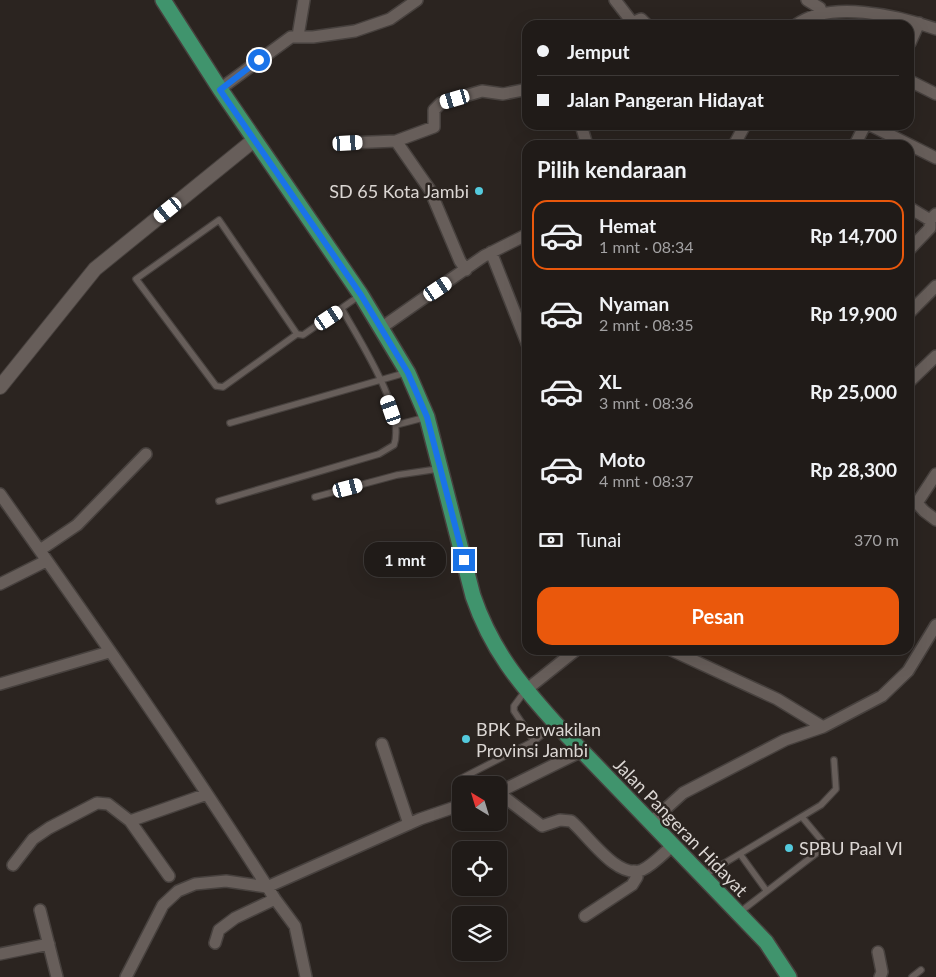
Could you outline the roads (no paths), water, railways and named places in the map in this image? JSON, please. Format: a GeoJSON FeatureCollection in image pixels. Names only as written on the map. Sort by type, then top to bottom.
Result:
{"type":"FeatureCollection","features":[{"type":"Feature","properties":{"kind":"highway","name":"Jalan Pangeran Hidayat"},"geometry":{"type":"LineString","coordinates":[[163,0],[220,90],[361,295],[408,373],[427,417],[473,596],[482,624],[494,647],[526,690],[556,724],[766,942],[789,977]]}},
{"type":"Feature","properties":{"kind":"street"},"geometry":{"type":"LineString","coordinates":[[298,36],[304,0]]}},
{"type":"Feature","properties":{"kind":"street"},"geometry":{"type":"LineString","coordinates":[[220,90],[285,40],[298,36],[312,37],[355,31],[390,19],[416,0]]}},
{"type":"Feature","properties":{"kind":"street"},"geometry":{"type":"LineString","coordinates":[[616,0],[628,20]]}},
{"type":"Feature","properties":{"kind":"street"},"geometry":{"type":"LineString","coordinates":[[807,0],[820,8]]}},
{"type":"Feature","properties":{"kind":"street"},"geometry":{"type":"LineString","coordinates":[[800,20],[820,8],[848,6],[876,10],[910,20]]}},
{"type":"Feature","properties":{"kind":"street"},"geometry":{"type":"LineString","coordinates":[[914,21],[936,29]]}},
{"type":"Feature","properties":{"kind":"street"},"geometry":{"type":"LineString","coordinates":[[914,35],[920,23]]}},
{"type":"Feature","properties":{"kind":"street"},"geometry":{"type":"LineString","coordinates":[[914,83],[936,94]]}},
{"type":"Feature","properties":{"kind":"street"},"geometry":{"type":"LineString","coordinates":[[348,143],[396,142],[434,127],[434,110],[441,103],[482,91],[503,94],[522,90]]}},
{"type":"Feature","properties":{"kind":"street"},"geometry":{"type":"LineString","coordinates":[[880,130],[900,140]]}},
{"type":"Feature","properties":{"kind":"street"},"geometry":{"type":"LineString","coordinates":[[0,386],[95,269],[254,140]]}},
{"type":"Feature","properties":{"kind":"street"},"geometry":{"type":"LineString","coordinates":[[396,142],[430,190],[445,220],[460,261],[466,270]]}},
{"type":"Feature","properties":{"kind":"street"},"geometry":{"type":"LineString","coordinates":[[914,147],[936,158]]}},
{"type":"Feature","properties":{"kind":"street"},"geometry":{"type":"LineString","coordinates":[[914,210],[933,217],[930,228],[914,245]]}},
{"type":"Feature","properties":{"kind":"street"},"geometry":{"type":"LineString","coordinates":[[381,328],[491,252],[522,237]]}},
{"type":"Feature","properties":{"kind":"street"},"geometry":{"type":"LineString","coordinates":[[491,252],[522,331]]}},
{"type":"Feature","properties":{"kind":"street"},"geometry":{"type":"LineString","coordinates":[[914,308],[936,286]]}},
{"type":"Feature","properties":{"kind":"street"},"geometry":{"type":"LineString","coordinates":[[914,376],[936,356]]}},
{"type":"Feature","properties":{"kind":"street"},"geometry":{"type":"LineString","coordinates":[[40,550],[77,525],[146,454]]}},
{"type":"Feature","properties":{"kind":"street"},"geometry":{"type":"LineString","coordinates":[[936,474],[918,503],[924,511],[936,520]]}},
{"type":"Feature","properties":{"kind":"street"},"geometry":{"type":"LineString","coordinates":[[0,494],[109,652],[149,706],[267,887],[295,926],[306,977]]}},
{"type":"Feature","properties":{"kind":"street"},"geometry":{"type":"LineString","coordinates":[[0,584],[46,561]]}},
{"type":"Feature","properties":{"kind":"street"},"geometry":{"type":"LineString","coordinates":[[651,822],[683,793],[785,740],[823,727],[882,696],[908,671],[936,625]]}},
{"type":"Feature","properties":{"kind":"street"},"geometry":{"type":"LineString","coordinates":[[0,684],[109,652]]}},
{"type":"Feature","properties":{"kind":"street"},"geometry":{"type":"LineString","coordinates":[[526,690],[570,655]]}},
{"type":"Feature","properties":{"kind":"street"},"geometry":{"type":"LineString","coordinates":[[681,655],[777,699],[823,727]]}},
{"type":"Feature","properties":{"kind":"street"},"geometry":{"type":"LineString","coordinates":[[382,744],[409,824]]}},
{"type":"Feature","properties":{"kind":"street"},"geometry":{"type":"LineString","coordinates":[[508,788],[582,751]]}},
{"type":"Feature","properties":{"kind":"street"},"geometry":{"type":"LineString","coordinates":[[130,821],[207,794]]}},
{"type":"Feature","properties":{"kind":"street"},"geometry":{"type":"LineString","coordinates":[[508,799],[542,826],[560,820],[571,821],[607,859],[634,871],[643,870],[673,845]]}},
{"type":"Feature","properties":{"kind":"street"},"geometry":{"type":"LineString","coordinates":[[13,866],[33,839],[49,828],[97,803],[108,804],[130,821],[169,876]]}},
{"type":"Feature","properties":{"kind":"street"},"geometry":{"type":"LineString","coordinates":[[126,977],[164,905],[178,891],[195,884],[226,881],[267,887],[409,824],[452,808]]}},
{"type":"Feature","properties":{"kind":"street"},"geometry":{"type":"LineString","coordinates":[[585,916],[632,885],[637,877],[634,871]]}},
{"type":"Feature","properties":{"kind":"street"},"geometry":{"type":"LineString","coordinates":[[215,942],[219,930],[235,918],[275,899]]}},
{"type":"Feature","properties":{"kind":"street"},"geometry":{"type":"LineString","coordinates":[[40,910],[57,977]]}},
{"type":"Feature","properties":{"kind":"street"},"geometry":{"type":"LineString","coordinates":[[0,954],[49,944]]}},
{"type":"Feature","properties":{"kind":"street"},"geometry":{"type":"LineString","coordinates":[[878,952],[882,972],[880,977]]}},
{"type":"Feature","properties":{"kind":"lane"},"geometry":{"type":"LineString","coordinates":[[297,334],[219,220],[136,279],[216,386],[223,387],[297,334],[303,335],[361,295]]}},
{"type":"Feature","properties":{"kind":"lane"},"geometry":{"type":"LineString","coordinates":[[219,501],[379,454],[394,445],[397,436],[396,425],[381,380],[342,309]]}},
{"type":"Feature","properties":{"kind":"lane"},"geometry":{"type":"LineString","coordinates":[[230,423],[408,373]]}},
{"type":"Feature","properties":{"kind":"lane"},"geometry":{"type":"LineString","coordinates":[[396,425],[427,417]]}},
{"type":"Feature","properties":{"kind":"lane"},"geometry":{"type":"LineString","coordinates":[[315,497],[396,475],[440,469]]}},
{"type":"Feature","properties":{"kind":"lane"},"geometry":{"type":"LineString","coordinates":[[526,690],[514,706],[514,711],[534,741]]}},
{"type":"Feature","properties":{"kind":"lane"},"geometry":{"type":"LineString","coordinates":[[466,776],[534,741],[556,724]]}},
{"type":"Feature","properties":{"kind":"lane"},"geometry":{"type":"LineString","coordinates":[[703,876],[821,805],[836,789],[834,760]]}},
{"type":"Feature","properties":{"kind":"lane"},"geometry":{"type":"LineString","coordinates":[[738,913],[821,848],[822,841],[802,817]]}},
{"type":"Feature","properties":{"kind":"lane"},"geometry":{"type":"LineString","coordinates":[[740,854],[766,890]]}},
{"type":"Feature","properties":{"kind":"lane"},"geometry":{"type":"LineString","coordinates":[[912,977],[921,970]]}},
{"type":"Feature","properties":{"kind":"place","name":"SD 65 Kota Jambi"},"geometry":{"type":"Point","coordinates":[479,191]}},
{"type":"Feature","properties":{"kind":"place","name":"BPK Perwakilan Provinsi Jambi"},"geometry":{"type":"Point","coordinates":[466,739]}},
{"type":"Feature","properties":{"kind":"place","name":"SPBU Paal VI"},"geometry":{"type":"Point","coordinates":[789,848]}}]}
